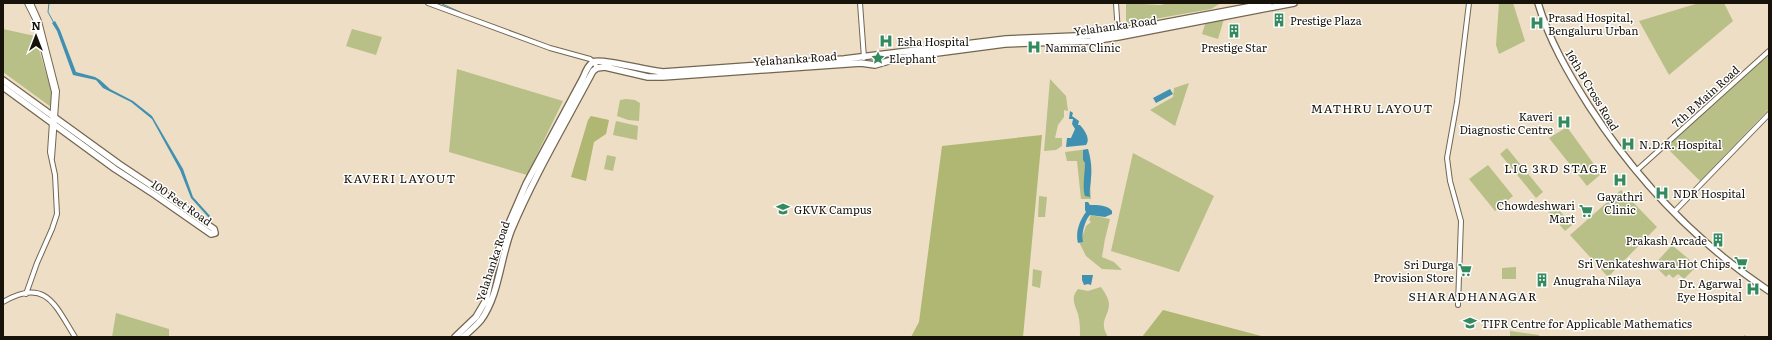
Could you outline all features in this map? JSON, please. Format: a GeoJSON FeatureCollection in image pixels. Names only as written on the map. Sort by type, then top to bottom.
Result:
{"type":"FeatureCollection","features":[{"type":"Feature","properties":{"kind":"main road","name":"Yelahanka Road"},"geometry":{"type":"LineString","coordinates":[[463,337],[480,321],[491,302],[501,262],[511,232],[531,187],[593,71],[597,68],[607,67],[648,77],[664,77],[865,63],[875,65],[899,58],[1005,44],[1091,41],[1118,34],[1269,3]]}},
{"type":"Feature","properties":{"kind":"main road","name":"Yelahanka Road"},"geometry":{"type":"LineString","coordinates":[[455,337],[476,317],[486,300],[495,260],[525,186],[583,78],[591,64],[594,62],[604,61],[663,72],[844,59],[986,41],[1118,34],[1294,3]]}},
{"type":"Feature","properties":{"kind":"main road","name":"16th B Cross Road"},"geometry":{"type":"LineString","coordinates":[[1538,3],[1556,48],[1570,74],[1608,135],[1636,172],[1713,250],[1769,291]]}},
{"type":"Feature","properties":{"kind":"main road","name":"100 Feet Road"},"geometry":{"type":"LineString","coordinates":[[3,80],[54,122],[115,169],[211,234],[215,233],[214,229],[158,190],[54,122],[3,87]]}},
{"type":"Feature","properties":{"kind":"street"},"geometry":{"type":"LineString","coordinates":[[26,294],[37,263],[52,229],[56,214],[56,197],[52,159],[54,122],[53,86],[36,22],[27,3]]}},
{"type":"Feature","properties":{"kind":"street"},"geometry":{"type":"LineString","coordinates":[[31,3],[39,21],[56,86],[58,97],[54,122]]}},
{"type":"Feature","properties":{"kind":"street"},"geometry":{"type":"LineString","coordinates":[[428,3],[500,31],[594,62],[597,68]]}},
{"type":"Feature","properties":{"kind":"street"},"geometry":{"type":"LineString","coordinates":[[860,3],[865,63]]}},
{"type":"Feature","properties":{"kind":"street"},"geometry":{"type":"LineString","coordinates":[[1116,3],[1118,34]]}},
{"type":"Feature","properties":{"kind":"street"},"geometry":{"type":"LineString","coordinates":[[1458,305],[1461,221],[1450,181],[1447,158],[1457,102],[1469,3]]}},
{"type":"Feature","properties":{"kind":"street","name":"7th B Main Road"},"geometry":{"type":"LineString","coordinates":[[1636,172],[1769,51]]}},
{"type":"Feature","properties":{"kind":"street"},"geometry":{"type":"LineString","coordinates":[[1674,212],[1769,114]]}},
{"type":"Feature","properties":{"kind":"street"},"geometry":{"type":"LineString","coordinates":[[3,302],[15,295],[33,292],[44,295],[51,299],[75,337]]}},
{"type":"Feature","properties":{"kind":"green space"},"geometry":{"type":"Polygon","coordinates":[[[1126,3],[1160,5],[1169,3],[1221,3],[1211,9],[1126,24],[1126,3]]]}},
{"type":"Feature","properties":{"kind":"green space"},"geometry":{"type":"Polygon","coordinates":[[[1499,3],[1513,3],[1525,41],[1499,54],[1496,45],[1499,3]]]}},
{"type":"Feature","properties":{"kind":"green space"},"geometry":{"type":"Polygon","coordinates":[[[1699,3],[1724,3],[1733,21],[1669,75],[1639,21],[1699,3]]]}},
{"type":"Feature","properties":{"kind":"green space"},"geometry":{"type":"Polygon","coordinates":[[[1224,19],[1218,39],[1202,34],[1205,24],[1224,19]]]}},
{"type":"Feature","properties":{"kind":"green space"},"geometry":{"type":"Polygon","coordinates":[[[3,29],[35,36],[51,90],[51,107],[3,72],[3,29]]]}},
{"type":"Feature","properties":{"kind":"green space"},"geometry":{"type":"Polygon","coordinates":[[[352,29],[382,37],[376,55],[346,46],[352,29]]]}},
{"type":"Feature","properties":{"kind":"green space"},"geometry":{"type":"Polygon","coordinates":[[[1769,55],[1769,109],[1700,181],[1666,147],[1769,55]]]}},
{"type":"Feature","properties":{"kind":"green space"},"geometry":{"type":"Polygon","coordinates":[[[457,69],[563,101],[527,175],[449,152],[457,69]]]}},
{"type":"Feature","properties":{"kind":"green space"},"geometry":{"type":"Polygon","coordinates":[[[1050,79],[1066,96],[1068,111],[1064,110],[1064,117],[1058,125],[1055,138],[1062,138],[1062,146],[1056,150],[1044,151],[1050,79]]]}},
{"type":"Feature","properties":{"kind":"green space"},"geometry":{"type":"Polygon","coordinates":[[[1189,83],[1175,126],[1150,110],[1173,97],[1174,88],[1189,83]]]}},
{"type":"Feature","properties":{"kind":"green space"},"geometry":{"type":"Polygon","coordinates":[[[620,100],[635,100],[640,103],[639,121],[628,120],[617,116],[620,100]]]}},
{"type":"Feature","properties":{"kind":"green space"},"geometry":{"type":"Polygon","coordinates":[[[591,116],[609,120],[606,134],[594,142],[586,181],[571,177],[588,120],[591,116]]]}},
{"type":"Feature","properties":{"kind":"green space"},"geometry":{"type":"Polygon","coordinates":[[[616,121],[638,126],[637,140],[613,135],[616,121]]]}},
{"type":"Feature","properties":{"kind":"green space"},"geometry":{"type":"Polygon","coordinates":[[[1567,127],[1601,174],[1587,186],[1549,138],[1567,127]]]}},
{"type":"Feature","properties":{"kind":"green space"},"geometry":{"type":"Polygon","coordinates":[[[1042,135],[1023,337],[911,337],[919,322],[942,146],[1042,135]]]}},
{"type":"Feature","properties":{"kind":"green space"},"geometry":{"type":"Polygon","coordinates":[[[1507,148],[1543,192],[1536,198],[1500,154],[1507,148]]]}},
{"type":"Feature","properties":{"kind":"green space"},"geometry":{"type":"Polygon","coordinates":[[[1088,149],[1091,199],[1081,199],[1077,161],[1067,161],[1065,152],[1088,149]]]}},
{"type":"Feature","properties":{"kind":"green space"},"geometry":{"type":"Polygon","coordinates":[[[1133,153],[1214,196],[1179,272],[1111,251],[1133,153]]]}},
{"type":"Feature","properties":{"kind":"green space"},"geometry":{"type":"Polygon","coordinates":[[[607,155],[616,157],[613,171],[604,169],[607,155]]]}},
{"type":"Feature","properties":{"kind":"green space"},"geometry":{"type":"Polygon","coordinates":[[[1488,165],[1513,196],[1495,211],[1469,179],[1488,165]]]}},
{"type":"Feature","properties":{"kind":"green space"},"geometry":{"type":"Polygon","coordinates":[[[1621,190],[1657,227],[1608,277],[1570,235],[1621,190]]]}},
{"type":"Feature","properties":{"kind":"green space"},"geometry":{"type":"Polygon","coordinates":[[[1039,196],[1047,197],[1045,217],[1038,217],[1039,196]]]}},
{"type":"Feature","properties":{"kind":"green space"},"geometry":{"type":"Polygon","coordinates":[[[1553,203],[1572,225],[1565,231],[1546,209],[1553,203]]]}},
{"type":"Feature","properties":{"kind":"green space"},"geometry":{"type":"Polygon","coordinates":[[[1091,215],[1110,219],[1102,257],[1114,262],[1122,270],[1102,269],[1086,256],[1080,244],[1086,226],[1091,222],[1089,220],[1091,215]]]}},
{"type":"Feature","properties":{"kind":"green space"},"geometry":{"type":"Polygon","coordinates":[[[1672,245],[1697,266],[1684,279],[1678,274],[1673,278],[1669,274],[1666,277],[1654,265],[1672,245]]]}},
{"type":"Feature","properties":{"kind":"green space"},"geometry":{"type":"Polygon","coordinates":[[[1516,267],[1516,279],[1502,279],[1502,268],[1516,267]]]}},
{"type":"Feature","properties":{"kind":"green space"},"geometry":{"type":"Polygon","coordinates":[[[1033,269],[1042,271],[1040,288],[1032,286],[1033,269]]]}},
{"type":"Feature","properties":{"kind":"green space"},"geometry":{"type":"Polygon","coordinates":[[[1101,287],[1109,302],[1109,308],[1104,323],[1105,332],[1108,337],[1080,337],[1079,319],[1074,302],[1074,295],[1078,289],[1088,291],[1101,287]]]}},
{"type":"Feature","properties":{"kind":"green space"},"geometry":{"type":"Polygon","coordinates":[[[1163,310],[1265,337],[1142,337],[1163,310]]]}},
{"type":"Feature","properties":{"kind":"green space"},"geometry":{"type":"Polygon","coordinates":[[[116,313],[169,329],[169,337],[112,337],[116,313]]]}},
{"type":"Feature","properties":{"kind":"green space"},"geometry":{"type":"Polygon","coordinates":[[[1510,331],[1539,335],[1539,337],[1510,337],[1510,331]]]}},
{"type":"Feature","properties":{"kind":"water"},"geometry":{"type":"Polygon","coordinates":[[[55,21],[76,72],[95,77],[110,89],[133,101],[152,116],[183,169],[193,197],[211,217],[209,218],[191,198],[180,170],[152,119],[131,102],[103,88],[96,80],[73,75],[57,31],[52,23],[55,21]]]}},
{"type":"Feature","properties":{"kind":"water"},"geometry":{"type":"Polygon","coordinates":[[[1170,89],[1173,94],[1156,103],[1153,98],[1170,89]]]}},
{"type":"Feature","properties":{"kind":"water"},"geometry":{"type":"Polygon","coordinates":[[[1070,111],[1073,113],[1072,116],[1079,121],[1078,125],[1080,125],[1086,134],[1088,140],[1086,145],[1066,147],[1067,138],[1071,138],[1075,129],[1072,124],[1073,119],[1069,119],[1070,111]]]}},
{"type":"Feature","properties":{"kind":"water"},"geometry":{"type":"Polygon","coordinates":[[[1088,149],[1091,160],[1090,197],[1085,196],[1084,188],[1085,163],[1083,160],[1083,150],[1088,149]]]}},
{"type":"Feature","properties":{"kind":"water"},"geometry":{"type":"Polygon","coordinates":[[[1085,202],[1088,202],[1090,205],[1108,208],[1112,211],[1112,214],[1105,217],[1090,215],[1084,227],[1083,242],[1078,243],[1077,235],[1079,226],[1086,212],[1085,202]]]}},
{"type":"Feature","properties":{"kind":"water"},"geometry":{"type":"Polygon","coordinates":[[[1082,275],[1093,275],[1091,285],[1084,285],[1082,275]]]}},
{"type":"Feature","properties":{"kind":"waterway"},"geometry":{"type":"LineString","coordinates":[[49,3],[48,12],[54,23]]}},
{"type":"Feature","properties":{"kind":"waterway"},"geometry":{"type":"LineString","coordinates":[[440,3],[460,12]]}},
{"type":"Feature","properties":{"kind":"place","name":"Prestige Plaza"},"geometry":{"type":"Point","coordinates":[1279,20]}},
{"type":"Feature","properties":{"kind":"place","name":"Prasad Hospital, Bengaluru Urban"},"geometry":{"type":"Point","coordinates":[1537,23]}},
{"type":"Feature","properties":{"kind":"place","name":"Prestige Star"},"geometry":{"type":"Point","coordinates":[1234,31]}},
{"type":"Feature","properties":{"kind":"place","name":"Esha Hospital"},"geometry":{"type":"Point","coordinates":[886,41]}},
{"type":"Feature","properties":{"kind":"place","name":"Namma Clinic"},"geometry":{"type":"Point","coordinates":[1034,47]}},
{"type":"Feature","properties":{"kind":"place","name":"Elephant"},"geometry":{"type":"Point","coordinates":[878,58]}},
{"type":"Feature","properties":{"kind":"place","name":"Kaveri Diagnostic Centre"},"geometry":{"type":"Point","coordinates":[1564,122]}},
{"type":"Feature","properties":{"kind":"place","name":"N.D.R. Hospital"},"geometry":{"type":"Point","coordinates":[1628,144]}},
{"type":"Feature","properties":{"kind":"place","name":"Gayathri Clinic"},"geometry":{"type":"Point","coordinates":[1620,180]}},
{"type":"Feature","properties":{"kind":"place","name":"NDR Hospital"},"geometry":{"type":"Point","coordinates":[1662,193]}},
{"type":"Feature","properties":{"kind":"place","name":"GKVK Campus"},"geometry":{"type":"Point","coordinates":[783,209]}},
{"type":"Feature","properties":{"kind":"place","name":"Chowdeshwari Mart"},"geometry":{"type":"Point","coordinates":[1586,211]}},
{"type":"Feature","properties":{"kind":"place","name":"Prakash Arcade"},"geometry":{"type":"Point","coordinates":[1718,240]}},
{"type":"Feature","properties":{"kind":"place","name":"Sri Venkateshwara Hot Chips"},"geometry":{"type":"Point","coordinates":[1741,263]}},
{"type":"Feature","properties":{"kind":"place","name":"Sri Durga Provision Store"},"geometry":{"type":"Point","coordinates":[1465,270]}},
{"type":"Feature","properties":{"kind":"place","name":"Anugraha Nilaya"},"geometry":{"type":"Point","coordinates":[1542,280]}},
{"type":"Feature","properties":{"kind":"place","name":"Dr. Agarwal Eye Hospital"},"geometry":{"type":"Point","coordinates":[1753,289]}},
{"type":"Feature","properties":{"kind":"place","name":"TIFR Centre for Applicable Mathematics"},"geometry":{"type":"Point","coordinates":[1470,323]}},
{"type":"Feature","properties":{"kind":"district","name":"MATHRU LAYOUT"},"geometry":{"type":"Point","coordinates":[1372,108]}},
{"type":"Feature","properties":{"kind":"district","name":"LIG 3RD STAGE"},"geometry":{"type":"Point","coordinates":[1556,168]}},
{"type":"Feature","properties":{"kind":"district","name":"KAVERI LAYOUT"},"geometry":{"type":"Point","coordinates":[400,178]}},
{"type":"Feature","properties":{"kind":"district","name":"SHARADHANAGAR"},"geometry":{"type":"Point","coordinates":[1473,296]}}]}
